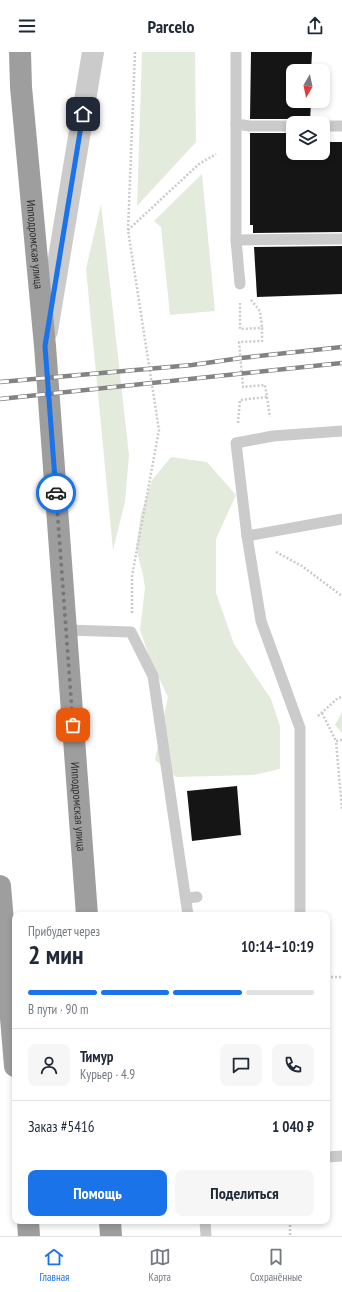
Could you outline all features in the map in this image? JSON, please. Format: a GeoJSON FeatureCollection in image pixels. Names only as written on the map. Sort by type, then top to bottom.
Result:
{"type":"FeatureCollection","features":[{"type":"Feature","properties":{"kind":"highway","name":"Ипподромская улица"},"geometry":{"type":"LineString","coordinates":[[20,52],[21,87],[45,346],[87,912]]}},
{"type":"Feature","properties":{"kind":"highway"},"geometry":{"type":"LineString","coordinates":[[0,897],[12,1032]]}},
{"type":"Feature","properties":{"kind":"highway"},"geometry":{"type":"LineString","coordinates":[[28,1224],[29,1236]]}},
{"type":"Feature","properties":{"kind":"highway"},"geometry":{"type":"LineString","coordinates":[[110,1224],[111,1236]]}},
{"type":"Feature","properties":{"kind":"street"},"geometry":{"type":"LineString","coordinates":[[45,346],[93,52]]}},
{"type":"Feature","properties":{"kind":"lane"},"geometry":{"type":"LineString","coordinates":[[236,52],[236,240],[240,284]]}},
{"type":"Feature","properties":{"kind":"lane"},"geometry":{"type":"LineString","coordinates":[[236,124],[250,126],[286,126]]}},
{"type":"Feature","properties":{"kind":"lane"},"geometry":{"type":"LineString","coordinates":[[330,126],[342,126]]}},
{"type":"Feature","properties":{"kind":"lane"},"geometry":{"type":"LineString","coordinates":[[236,240],[342,239]]}},
{"type":"Feature","properties":{"kind":"lane"},"geometry":{"type":"LineString","coordinates":[[300,912],[300,728],[261,621],[247,536],[236,443],[273,436],[342,431]]}},
{"type":"Feature","properties":{"kind":"lane"},"geometry":{"type":"LineString","coordinates":[[247,536],[342,519]]}},
{"type":"Feature","properties":{"kind":"lane"},"geometry":{"type":"LineString","coordinates":[[66,630],[131,632],[153,676],[192,898],[189,912]]}},
{"type":"Feature","properties":{"kind":"lane"},"geometry":{"type":"LineString","coordinates":[[330,1158],[342,1156]]}},
{"type":"Feature","properties":{"kind":"lane"},"geometry":{"type":"LineString","coordinates":[[205,1224],[206,1236]]}},
{"type":"Feature","properties":{"kind":"path"},"geometry":{"type":"LineString","coordinates":[[131,632],[132,576],[159,430],[128,230],[135,52]]}},
{"type":"Feature","properties":{"kind":"path"},"geometry":{"type":"LineString","coordinates":[[128,230],[199,164]]}},
{"type":"Feature","properties":{"kind":"path"},"geometry":{"type":"LineString","coordinates":[[240,284],[240,329],[262,328]]}},
{"type":"Feature","properties":{"kind":"path"},"geometry":{"type":"LineString","coordinates":[[240,284],[260,311],[262,328],[262,341],[239,342],[243,387],[265,385],[270,420]]}},
{"type":"Feature","properties":{"kind":"path"},"geometry":{"type":"LineString","coordinates":[[236,443],[240,400],[267,397]]}},
{"type":"Feature","properties":{"kind":"path"},"geometry":{"type":"LineString","coordinates":[[247,536],[302,566],[342,596]]}},
{"type":"Feature","properties":{"kind":"path"},"geometry":{"type":"LineString","coordinates":[[300,728],[322,713],[338,698],[342,697]]}},
{"type":"Feature","properties":{"kind":"path"},"geometry":{"type":"LineString","coordinates":[[322,713],[336,741],[342,810]]}},
{"type":"Feature","properties":{"kind":"path"},"geometry":{"type":"LineString","coordinates":[[336,741],[342,740]]}},
{"type":"Feature","properties":{"kind":"path"},"geometry":{"type":"LineString","coordinates":[[330,977],[342,977]]}},
{"type":"Feature","properties":{"kind":"path"},"geometry":{"type":"LineString","coordinates":[[290,1224],[290,1236]]}},
{"type":"Feature","properties":{"kind":"shaded area"},"geometry":{"type":"Polygon","coordinates":[[[142,52],[195,52],[196,142],[137,206],[142,52]]]}},
{"type":"Feature","properties":{"kind":"shaded area"},"geometry":{"type":"Polygon","coordinates":[[[202,174],[215,311],[170,315],[161,227],[154,221],[202,174]]]}},
{"type":"Feature","properties":{"kind":"shaded area"},"geometry":{"type":"Polygon","coordinates":[[[101,204],[129,455],[125,502],[113,550],[86,269],[101,204]]]}},
{"type":"Feature","properties":{"kind":"shaded area"},"geometry":{"type":"Polygon","coordinates":[[[171,457],[207,462],[236,495],[216,539],[216,593],[234,644],[271,699],[280,726],[280,769],[254,775],[176,777],[155,760],[168,697],[150,659],[140,630],[145,588],[136,548],[141,514],[152,480],[171,457]]]}},
{"type":"Feature","properties":{"kind":"shaded area"},"geometry":{"type":"Polygon","coordinates":[[[342,712],[342,733],[335,725],[342,712]]]}},
{"type":"Feature","properties":{"kind":"building"},"geometry":{"type":"Polygon","coordinates":[[[251,52],[312,52],[311,64],[286,64],[286,108],[311,108],[310,116],[286,116],[286,119],[250,119],[251,52]]]}},
{"type":"Feature","properties":{"kind":"building"},"geometry":{"type":"Polygon","coordinates":[[[250,133],[286,133],[286,160],[330,160],[330,142],[342,142],[342,232],[253,233],[253,225],[250,225],[250,133]]]}},
{"type":"Feature","properties":{"kind":"building"},"geometry":{"type":"Polygon","coordinates":[[[342,246],[342,294],[257,297],[254,247],[342,246]]]}},
{"type":"Feature","properties":{"kind":"building"},"geometry":{"type":"Polygon","coordinates":[[[237,786],[241,835],[192,841],[187,791],[237,786]]]}},
{"type":"Feature","properties":{"kind":"railway"},"geometry":{"type":"LineString","coordinates":[[0,382],[192,365],[342,347]]}},
{"type":"Feature","properties":{"kind":"railway"},"geometry":{"type":"LineString","coordinates":[[0,399],[342,363]]}},
{"type":"Feature","properties":{"kind":"way so far"},"geometry":{"type":"LineString","coordinates":[[56,493],[73,725]]}},
{"type":"Feature","properties":{"kind":"route"},"geometry":{"type":"LineString","coordinates":[[56,493],[45,346],[83,114]]}}]}
